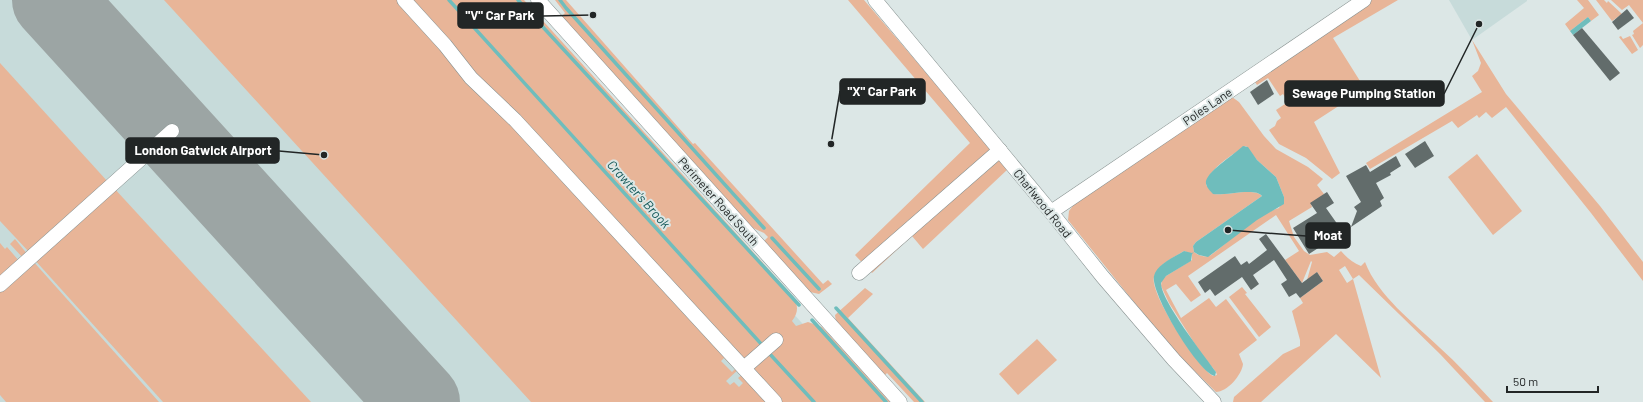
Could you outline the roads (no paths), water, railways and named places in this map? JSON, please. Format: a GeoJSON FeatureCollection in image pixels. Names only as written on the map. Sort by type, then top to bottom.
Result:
{"type":"FeatureCollection","features":[{"type":"Feature","properties":{"kind":"street"},"geometry":{"type":"LineString","coordinates":[[404,0],[445,45],[471,78],[515,120],[775,402]]}},
{"type":"Feature","properties":{"kind":"street","name":"Perimeter Road South"},"geometry":{"type":"LineString","coordinates":[[538,0],[900,402]]}},
{"type":"Feature","properties":{"kind":"street","name":"Charlwood Road"},"geometry":{"type":"LineString","coordinates":[[875,0],[1051,212],[1102,276],[1174,360],[1214,402]]}},
{"type":"Feature","properties":{"kind":"street","name":"Poles Lane"},"geometry":{"type":"LineString","coordinates":[[1051,212],[1364,0]]}},
{"type":"Feature","properties":{"kind":"street"},"geometry":{"type":"LineString","coordinates":[[0,286],[172,131]]}},
{"type":"Feature","properties":{"kind":"street"},"geometry":{"type":"LineString","coordinates":[[859,272],[1000,150]]}},
{"type":"Feature","properties":{"kind":"street"},"geometry":{"type":"LineString","coordinates":[[744,368],[776,340]]}},
{"type":"Feature","properties":{"kind":"water"},"geometry":{"type":"Polygon","coordinates":[[[1588,17],[1591,21],[1573,35],[1570,31],[1588,17]]]}},
{"type":"Feature","properties":{"kind":"water"},"geometry":{"type":"Polygon","coordinates":[[[1243,146],[1248,147],[1257,160],[1276,177],[1284,197],[1284,204],[1257,220],[1208,257],[1194,252],[1193,246],[1196,242],[1262,196],[1259,193],[1254,192],[1213,194],[1206,185],[1208,177],[1217,167],[1243,146]]]}},
{"type":"Feature","properties":{"kind":"water"},"geometry":{"type":"Polygon","coordinates":[[[1184,251],[1194,252],[1192,254],[1191,261],[1166,276],[1161,283],[1163,291],[1175,315],[1216,372],[1215,376],[1208,372],[1198,362],[1177,332],[1167,315],[1155,285],[1154,276],[1158,268],[1184,251]]]}},
{"type":"Feature","properties":{"kind":"waterway","name":"Crawter's Brook"},"geometry":{"type":"LineString","coordinates":[[449,0],[764,347]]}},
{"type":"Feature","properties":{"kind":"waterway"},"geometry":{"type":"LineString","coordinates":[[518,0],[799,305]]}},
{"type":"Feature","properties":{"kind":"waterway"},"geometry":{"type":"LineString","coordinates":[[560,0],[764,228]]}},
{"type":"Feature","properties":{"kind":"waterway"},"geometry":{"type":"LineString","coordinates":[[772,238],[819,289]]}},
{"type":"Feature","properties":{"kind":"waterway"},"geometry":{"type":"LineString","coordinates":[[836,308],[922,402]]}},
{"type":"Feature","properties":{"kind":"waterway"},"geometry":{"type":"LineString","coordinates":[[812,320],[886,402]]}},
{"type":"Feature","properties":{"kind":"waterway","name":"Crawter's Brook"},"geometry":{"type":"LineString","coordinates":[[768,352],[814,402]]}},
{"type":"Feature","properties":{"kind":"place","name":"\"V\" Car Park"},"geometry":{"type":"Point","coordinates":[593,15]}},
{"type":"Feature","properties":{"kind":"place","name":"Sewage Pumping Station"},"geometry":{"type":"Point","coordinates":[1479,24]}},
{"type":"Feature","properties":{"kind":"place","name":"\"X\" Car Park"},"geometry":{"type":"Point","coordinates":[831,144]}},
{"type":"Feature","properties":{"kind":"place","name":"London Gatwick Airport"},"geometry":{"type":"Point","coordinates":[324,155]}},
{"type":"Feature","properties":{"kind":"place","name":"Moat"},"geometry":{"type":"Point","coordinates":[1228,230]}}]}
